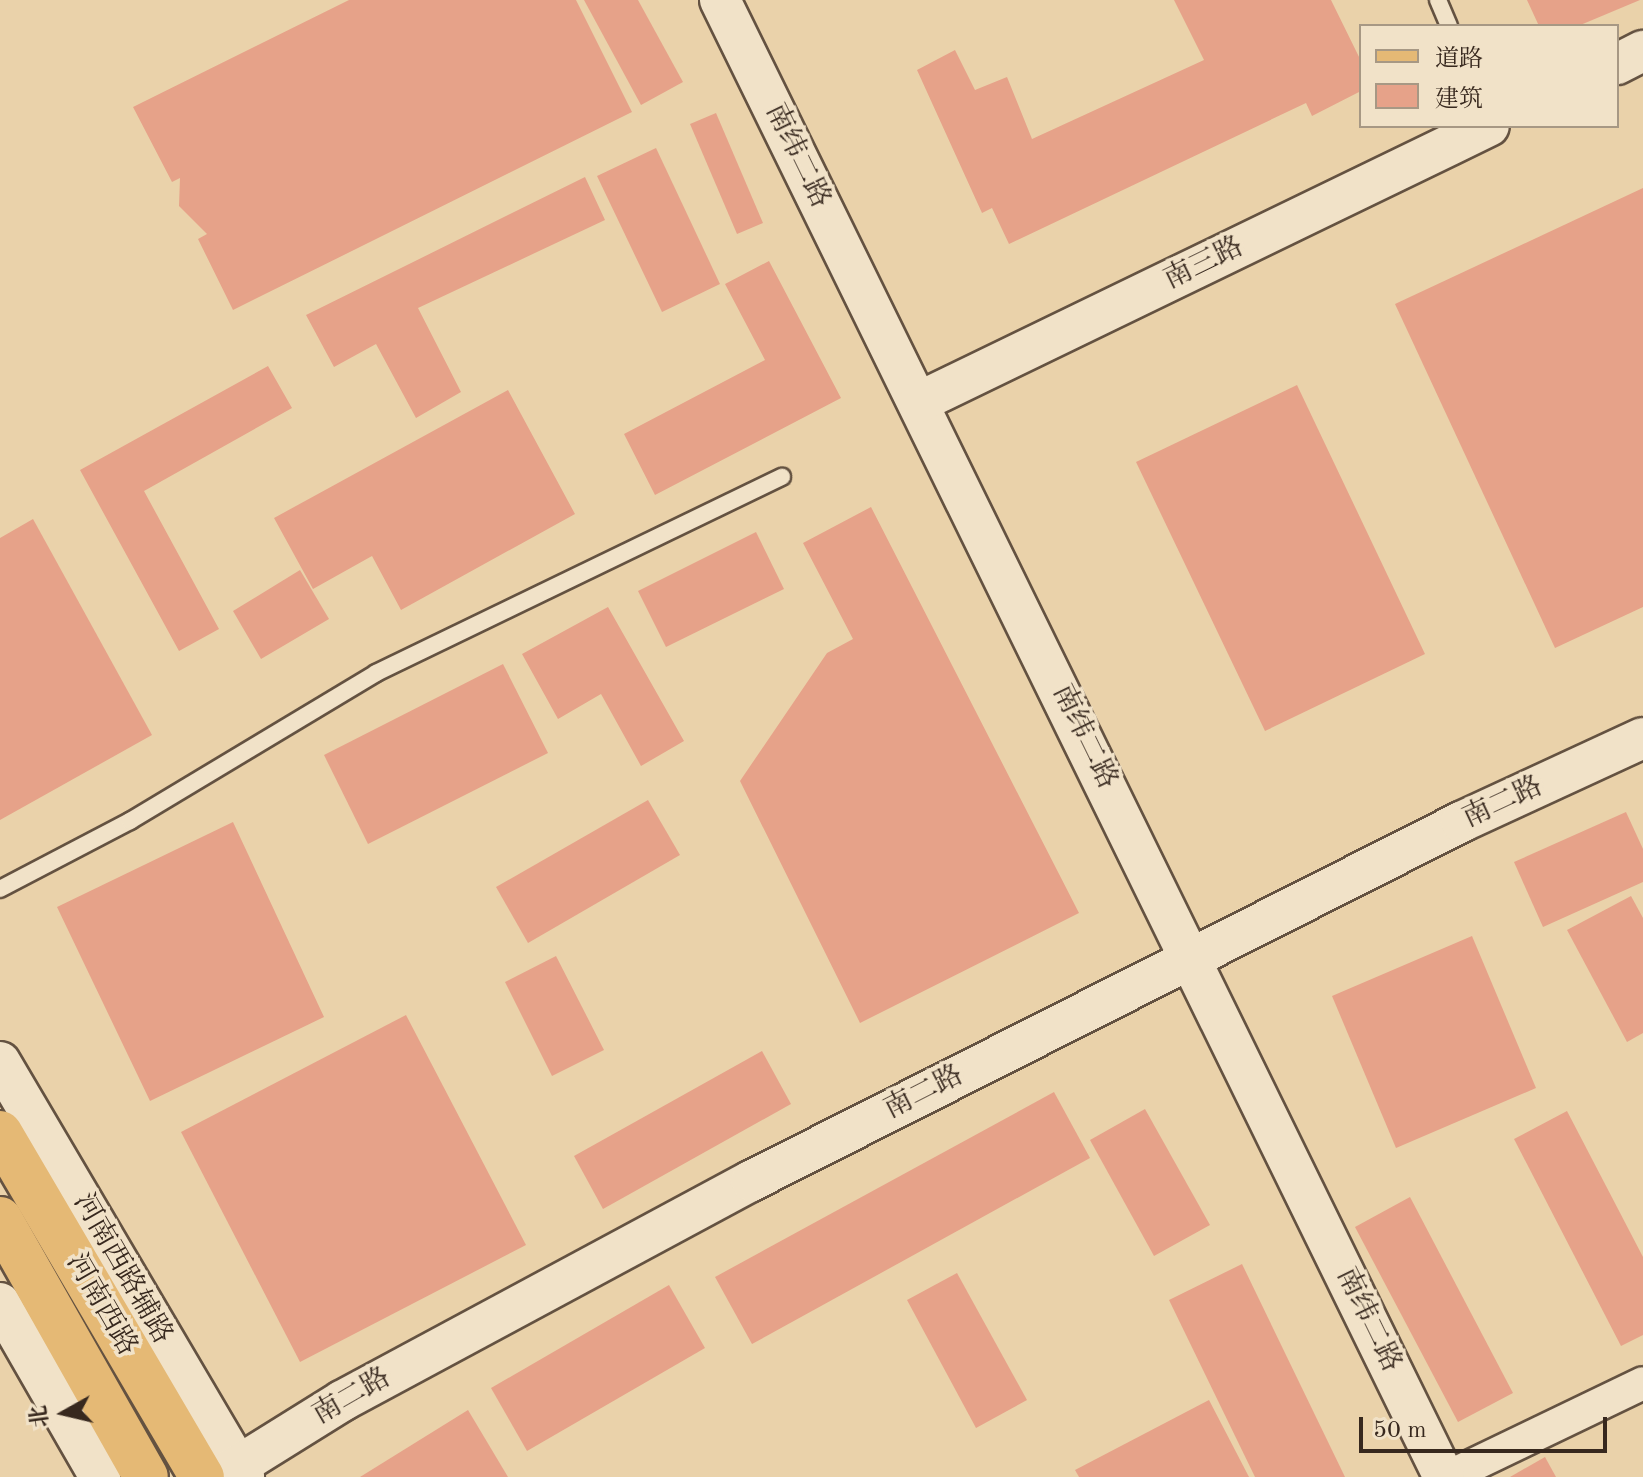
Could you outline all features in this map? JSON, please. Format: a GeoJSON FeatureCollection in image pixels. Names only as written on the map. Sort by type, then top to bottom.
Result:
{"type":"FeatureCollection","features":[{"type":"Feature","properties":{"kind":"main road","name":"河南西路"},"geometry":{"type":"LineString","coordinates":[[0,1133],[226,1474]]}},
{"type":"Feature","properties":{"kind":"main road","name":"河南西路"},"geometry":{"type":"LineString","coordinates":[[0,1219],[146,1477]]}},
{"type":"Feature","properties":{"kind":"street","name":"南纬二路"},"geometry":{"type":"LineString","coordinates":[[720,0],[1446,1477]]}},
{"type":"Feature","properties":{"kind":"street"},"geometry":{"type":"LineString","coordinates":[[1619,63],[1643,51]]}},
{"type":"Feature","properties":{"kind":"street","name":"南三路"},"geometry":{"type":"LineString","coordinates":[[919,402],[1485,128]]}},
{"type":"Feature","properties":{"kind":"street","name":"南二路"},"geometry":{"type":"LineString","coordinates":[[226,1474],[342,1401],[751,1181],[1193,957],[1643,738]]}},
{"type":"Feature","properties":{"kind":"street","name":"河南西路辅路"},"geometry":{"type":"LineString","coordinates":[[0,1062],[226,1474]]}},
{"type":"Feature","properties":{"kind":"street"},"geometry":{"type":"LineString","coordinates":[[0,1303],[100,1477]]}},
{"type":"Feature","properties":{"kind":"street"},"geometry":{"type":"LineString","coordinates":[[1446,1477],[1643,1383]]}},
{"type":"Feature","properties":{"kind":"lane"},"geometry":{"type":"LineString","coordinates":[[1438,0],[1448,24]]}},
{"type":"Feature","properties":{"kind":"lane"},"geometry":{"type":"LineString","coordinates":[[0,889],[130,821],[376,673],[782,477]]}},
{"type":"Feature","properties":{"kind":"building"},"geometry":{"type":"Polygon","coordinates":[[[349,0],[576,0],[632,112],[233,310],[198,239],[207,234],[179,206],[180,178],[172,182],[133,107],[349,0]]]}},
{"type":"Feature","properties":{"kind":"building"},"geometry":{"type":"Polygon","coordinates":[[[584,0],[638,0],[683,82],[641,105],[584,0]]]}},
{"type":"Feature","properties":{"kind":"building"},"geometry":{"type":"Polygon","coordinates":[[[1174,0],[1331,0],[1359,57],[1359,92],[1312,116],[1306,103],[1009,244],[992,208],[982,213],[917,70],[955,50],[975,90],[1007,77],[1032,139],[1204,60],[1174,0]]]}},
{"type":"Feature","properties":{"kind":"building"},"geometry":{"type":"Polygon","coordinates":[[[1527,0],[1640,0],[1583,24],[1538,24],[1527,0]]]}},
{"type":"Feature","properties":{"kind":"building"},"geometry":{"type":"Polygon","coordinates":[[[716,113],[763,223],[737,234],[690,124],[716,113]]]}},
{"type":"Feature","properties":{"kind":"building"},"geometry":{"type":"Polygon","coordinates":[[[656,148],[720,284],[662,312],[597,176],[656,148]]]}},
{"type":"Feature","properties":{"kind":"building"},"geometry":{"type":"Polygon","coordinates":[[[585,177],[605,220],[418,308],[461,392],[416,418],[376,344],[334,367],[306,315],[585,177]]]}},
{"type":"Feature","properties":{"kind":"building"},"geometry":{"type":"Polygon","coordinates":[[[1643,188],[1643,607],[1555,648],[1395,304],[1643,188]]]}},
{"type":"Feature","properties":{"kind":"building"},"geometry":{"type":"Polygon","coordinates":[[[769,261],[841,398],[655,495],[624,434],[765,360],[725,284],[769,261]]]}},
{"type":"Feature","properties":{"kind":"building"},"geometry":{"type":"Polygon","coordinates":[[[268,366],[292,408],[144,491],[219,629],[179,651],[80,470],[268,366]]]}},
{"type":"Feature","properties":{"kind":"building"},"geometry":{"type":"Polygon","coordinates":[[[1297,385],[1425,654],[1265,731],[1136,462],[1297,385]]]}},
{"type":"Feature","properties":{"kind":"building"},"geometry":{"type":"Polygon","coordinates":[[[508,390],[575,514],[401,610],[372,556],[313,589],[274,518],[508,390]]]}},
{"type":"Feature","properties":{"kind":"building"},"geometry":{"type":"Polygon","coordinates":[[[871,507],[1079,913],[860,1023],[740,781],[827,653],[853,639],[803,543],[871,507]]]}},
{"type":"Feature","properties":{"kind":"building"},"geometry":{"type":"Polygon","coordinates":[[[33,519],[152,735],[0,820],[0,538],[33,519]]]}},
{"type":"Feature","properties":{"kind":"building"},"geometry":{"type":"Polygon","coordinates":[[[756,532],[784,589],[666,647],[638,591],[756,532]]]}},
{"type":"Feature","properties":{"kind":"building"},"geometry":{"type":"Polygon","coordinates":[[[300,570],[329,619],[261,659],[233,611],[300,570]]]}},
{"type":"Feature","properties":{"kind":"building"},"geometry":{"type":"Polygon","coordinates":[[[608,607],[684,741],[641,766],[601,694],[558,719],[522,654],[608,607]]]}},
{"type":"Feature","properties":{"kind":"building"},"geometry":{"type":"Polygon","coordinates":[[[503,664],[548,753],[368,844],[324,755],[503,664]]]}},
{"type":"Feature","properties":{"kind":"building"},"geometry":{"type":"Polygon","coordinates":[[[648,800],[680,855],[528,943],[496,887],[648,800]]]}},
{"type":"Feature","properties":{"kind":"building"},"geometry":{"type":"Polygon","coordinates":[[[1626,812],[1643,849],[1643,882],[1543,927],[1514,862],[1626,812]]]}},
{"type":"Feature","properties":{"kind":"building"},"geometry":{"type":"Polygon","coordinates":[[[233,822],[324,1017],[150,1101],[57,907],[233,822]]]}},
{"type":"Feature","properties":{"kind":"building"},"geometry":{"type":"Polygon","coordinates":[[[1631,896],[1643,918],[1643,1033],[1627,1042],[1567,930],[1631,896]]]}},
{"type":"Feature","properties":{"kind":"building"},"geometry":{"type":"Polygon","coordinates":[[[1472,936],[1536,1088],[1396,1148],[1332,996],[1472,936]]]}},
{"type":"Feature","properties":{"kind":"building"},"geometry":{"type":"Polygon","coordinates":[[[556,956],[604,1050],[552,1076],[505,982],[556,956]]]}},
{"type":"Feature","properties":{"kind":"building"},"geometry":{"type":"Polygon","coordinates":[[[406,1015],[526,1245],[300,1362],[181,1132],[406,1015]]]}},
{"type":"Feature","properties":{"kind":"building"},"geometry":{"type":"Polygon","coordinates":[[[762,1051],[791,1104],[603,1209],[574,1156],[762,1051]]]}},
{"type":"Feature","properties":{"kind":"building"},"geometry":{"type":"Polygon","coordinates":[[[1054,1092],[1090,1158],[752,1344],[715,1277],[1054,1092]]]}},
{"type":"Feature","properties":{"kind":"building"},"geometry":{"type":"Polygon","coordinates":[[[1145,1109],[1210,1225],[1154,1256],[1090,1140],[1145,1109]]]}},
{"type":"Feature","properties":{"kind":"building"},"geometry":{"type":"Polygon","coordinates":[[[1567,1111],[1643,1257],[1643,1335],[1621,1346],[1514,1139],[1567,1111]]]}},
{"type":"Feature","properties":{"kind":"building"},"geometry":{"type":"Polygon","coordinates":[[[1410,1197],[1513,1393],[1458,1422],[1355,1227],[1410,1197]]]}},
{"type":"Feature","properties":{"kind":"building"},"geometry":{"type":"Polygon","coordinates":[[[1242,1264],[1345,1477],[1255,1477],[1169,1300],[1242,1264]]]}},
{"type":"Feature","properties":{"kind":"building"},"geometry":{"type":"Polygon","coordinates":[[[957,1273],[1027,1400],[976,1428],[907,1300],[957,1273]]]}},
{"type":"Feature","properties":{"kind":"building"},"geometry":{"type":"Polygon","coordinates":[[[669,1285],[705,1348],[527,1451],[491,1388],[669,1285]]]}},
{"type":"Feature","properties":{"kind":"building"},"geometry":{"type":"Polygon","coordinates":[[[1209,1400],[1249,1477],[1079,1477],[1075,1470],[1209,1400]]]}},
{"type":"Feature","properties":{"kind":"building"},"geometry":{"type":"Polygon","coordinates":[[[468,1410],[508,1477],[360,1477],[468,1410]]]}},
{"type":"Feature","properties":{"kind":"building"},"geometry":{"type":"Polygon","coordinates":[[[1545,1457],[1556,1477],[1510,1477],[1545,1457]]]}}]}
